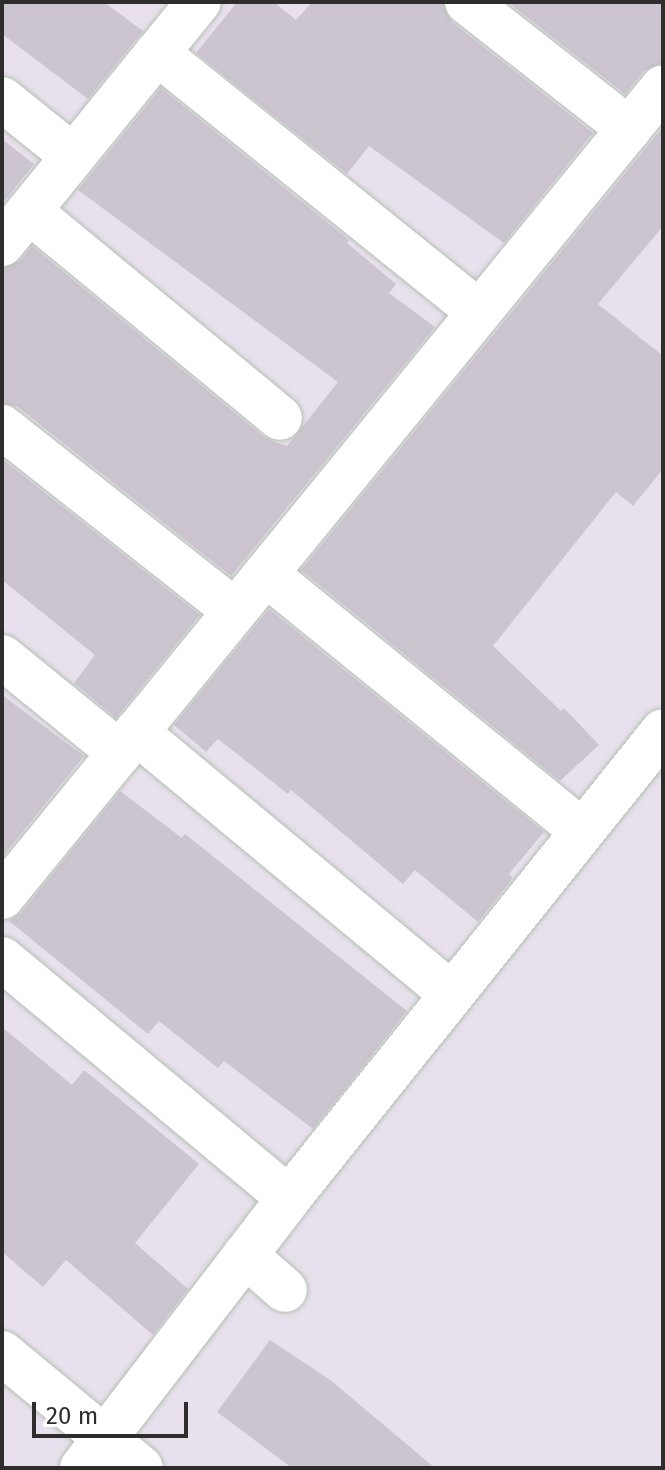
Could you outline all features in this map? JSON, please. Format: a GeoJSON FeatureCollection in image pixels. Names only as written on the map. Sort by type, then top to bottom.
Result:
{"type":"FeatureCollection","features":[{"type":"Feature","properties":{"kind":"street"},"geometry":{"type":"LineString","coordinates":[[467,2],[629,129]]}},
{"type":"Feature","properties":{"kind":"street"},"geometry":{"type":"LineString","coordinates":[[280,418],[15,228],[174,20],[479,312]]}},
{"type":"Feature","properties":{"kind":"street"},"geometry":{"type":"LineString","coordinates":[[6,885],[128,742],[663,87]]}},
{"type":"Feature","properties":{"kind":"street"},"geometry":{"type":"LineString","coordinates":[[2,99],[73,156]]}},
{"type":"Feature","properties":{"kind":"street"},"geometry":{"type":"LineString","coordinates":[[2,427],[235,611]]}},
{"type":"Feature","properties":{"kind":"street"},"geometry":{"type":"LineString","coordinates":[[266,574],[582,831]]}},
{"type":"Feature","properties":{"kind":"street"},"geometry":{"type":"LineString","coordinates":[[2,657],[128,742],[452,994]]}},
{"type":"Feature","properties":{"kind":"street"},"geometry":{"type":"LineString","coordinates":[[94,1453],[289,1198],[663,731]]}},
{"type":"Feature","properties":{"kind":"street"},"geometry":{"type":"LineString","coordinates":[[2,959],[289,1198]]}},
{"type":"Feature","properties":{"kind":"street"},"geometry":{"type":"LineString","coordinates":[[245,1255],[285,1290]]}},
{"type":"Feature","properties":{"kind":"street"},"geometry":{"type":"LineString","coordinates":[[2,1353],[94,1453],[141,1468]]}},
{"type":"Feature","properties":{"kind":"building"},"geometry":{"type":"Polygon","coordinates":[[[2,2],[104,2],[143,31],[88,99],[2,34],[2,2]]]}},
{"type":"Feature","properties":{"kind":"building"},"geometry":{"type":"Polygon","coordinates":[[[237,2],[274,2],[296,20],[312,2],[443,2],[452,22],[593,133],[504,243],[369,146],[347,174],[196,53],[237,2]]]}},
{"type":"Feature","properties":{"kind":"building"},"geometry":{"type":"Polygon","coordinates":[[[508,2],[663,2],[663,63],[644,71],[625,94],[508,2]]]}},
{"type":"Feature","properties":{"kind":"building"},"geometry":{"type":"Polygon","coordinates":[[[161,88],[349,240],[347,243],[396,284],[389,293],[435,327],[231,576],[18,407],[2,403],[2,268],[21,260],[32,246],[264,437],[275,442],[287,446],[338,382],[78,190],[161,88]]]}},
{"type":"Feature","properties":{"kind":"building"},"geometry":{"type":"Polygon","coordinates":[[[663,127],[663,226],[598,304],[663,356],[663,469],[633,506],[616,492],[493,646],[561,711],[564,708],[599,745],[560,781],[301,570],[663,127]]]}},
{"type":"Feature","properties":{"kind":"building"},"geometry":{"type":"Polygon","coordinates":[[[2,139],[34,164],[2,204],[2,139]]]}},
{"type":"Feature","properties":{"kind":"building"},"geometry":{"type":"Polygon","coordinates":[[[2,459],[200,615],[116,718],[74,683],[95,655],[2,580],[2,459]]]}},
{"type":"Feature","properties":{"kind":"building"},"geometry":{"type":"Polygon","coordinates":[[[269,609],[544,832],[509,874],[513,878],[478,922],[415,870],[403,884],[291,790],[288,794],[218,739],[206,752],[174,725],[269,609]]]}},
{"type":"Feature","properties":{"kind":"building"},"geometry":{"type":"Polygon","coordinates":[[[2,695],[84,756],[2,857],[2,695]]]}},
{"type":"Feature","properties":{"kind":"building"},"geometry":{"type":"Polygon","coordinates":[[[120,791],[182,838],[185,834],[407,1011],[313,1129],[224,1061],[218,1068],[159,1021],[148,1034],[9,921],[21,913],[120,791]]]}},
{"type":"Feature","properties":{"kind":"building"},"geometry":{"type":"Polygon","coordinates":[[[2,1027],[72,1085],[84,1070],[199,1164],[135,1243],[188,1289],[153,1335],[66,1260],[43,1287],[2,1252],[2,1027]]]}},
{"type":"Feature","properties":{"kind":"building"},"geometry":{"type":"Polygon","coordinates":[[[270,1340],[329,1379],[435,1468],[292,1468],[217,1412],[270,1340]]]}}]}
